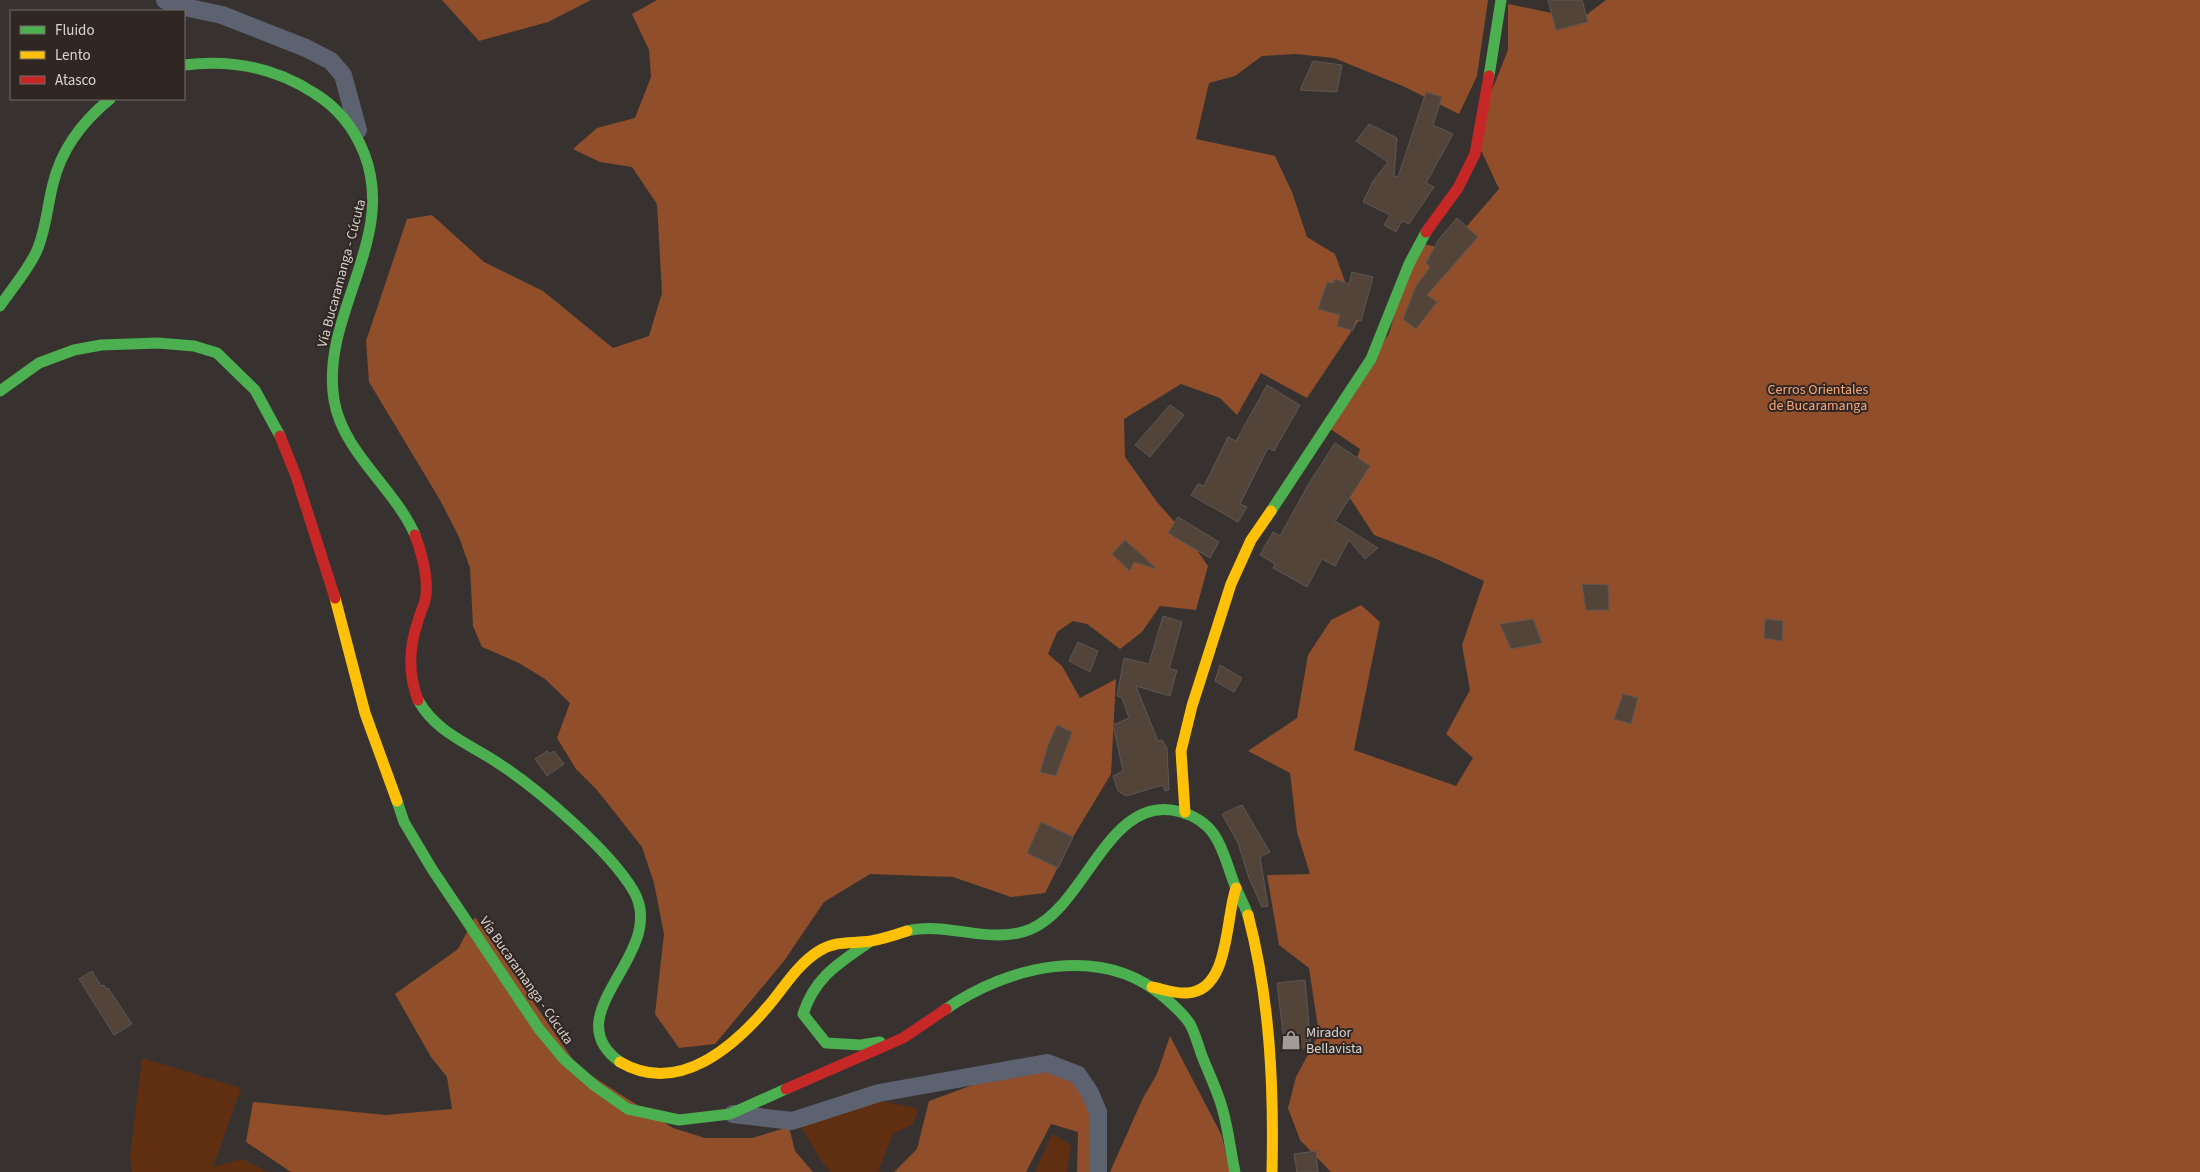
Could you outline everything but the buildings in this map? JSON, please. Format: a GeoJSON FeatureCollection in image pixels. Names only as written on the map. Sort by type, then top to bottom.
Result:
{"type":"FeatureCollection","features":[{"type":"Feature","properties":{"kind":"main road"},"geometry":{"type":"LineString","coordinates":[[1185,812],[1181,750],[1192,706],[1231,584],[1251,540],[1371,359],[1409,264],[1428,229],[1458,188],[1474,154],[1488,85],[1501,0]]}},
{"type":"Feature","properties":{"kind":"main road","name":"Vía Bucaramanga - Cúcuta"},"geometry":{"type":"LineString","coordinates":[[185,65],[206,63],[261,68],[307,88],[327,101],[346,118],[362,145],[372,168],[376,200],[366,247],[345,308],[334,350],[334,402],[357,450],[415,534],[422,556],[426,578],[426,600],[411,650],[410,675],[416,698],[425,714],[451,736],[509,770],[531,787],[595,847],[630,887],[640,904],[643,925],[637,946],[612,982],[599,1017],[600,1030],[607,1050],[621,1063],[650,1074],[667,1074],[689,1069],[716,1056],[747,1028],[791,975],[816,952],[834,941],[851,940],[868,943],[908,929],[936,926],[1003,935],[1024,933],[1042,924],[1066,902],[1085,878],[1102,847],[1116,832],[1134,818],[1153,810],[1175,809],[1185,812],[1208,826],[1219,840],[1230,864],[1236,888],[1245,905],[1266,1000],[1271,1058],[1272,1172]]}},
{"type":"Feature","properties":{"kind":"main road"},"geometry":{"type":"LineString","coordinates":[[0,306],[37,250],[48,219],[54,183],[70,142],[93,113],[109,100]]}},
{"type":"Feature","properties":{"kind":"main road","name":"Vía Bucaramanga - Cúcuta"},"geometry":{"type":"LineString","coordinates":[[0,390],[39,363],[74,350],[101,345],[158,343],[194,346],[217,353],[241,374],[255,390],[282,438],[333,591],[365,713],[404,822],[432,869],[539,1029],[564,1059],[595,1086],[628,1109],[679,1120],[730,1114],[903,1038],[957,1001],[988,985],[1022,972],[1053,965],[1086,966],[1120,972],[1151,986],[1179,1010],[1190,1024],[1221,1104],[1235,1172]]}},
{"type":"Feature","properties":{"kind":"main road"},"geometry":{"type":"LineString","coordinates":[[1151,986],[1188,994],[1200,990],[1211,979],[1225,954],[1230,906],[1236,888]]}},
{"type":"Feature","properties":{"kind":"main road"},"geometry":{"type":"LineString","coordinates":[[868,943],[830,968],[815,984],[807,999],[803,1014],[812,1028],[826,1043],[861,1045],[903,1038]]}},
{"type":"Feature","properties":{"kind":"street"},"geometry":{"type":"LineString","coordinates":[[165,0],[175,5],[222,15],[306,48],[331,61],[343,74],[362,145]]}},
{"type":"Feature","properties":{"kind":"street"},"geometry":{"type":"LineString","coordinates":[[730,1114],[792,1121],[879,1094],[1046,1062],[1078,1075],[1090,1092],[1098,1112],[1098,1172]]}},
{"type":"Feature","properties":{"kind":"shaded area"},"geometry":{"type":"Polygon","coordinates":[[[142,1058],[241,1088],[213,1167],[242,1159],[269,1172],[132,1172],[130,1157],[142,1058]]]}},
{"type":"Feature","properties":{"kind":"shaded area"},"geometry":{"type":"Polygon","coordinates":[[[842,1096],[865,1097],[918,1109],[913,1124],[893,1134],[878,1172],[831,1172],[822,1162],[798,1121],[834,1098],[842,1096]]]}},
{"type":"Feature","properties":{"kind":"shaded area"},"geometry":{"type":"Polygon","coordinates":[[[1052,1134],[1071,1145],[1067,1172],[1035,1172],[1052,1134]]]}},
{"type":"Feature","properties":{"kind":"green space"},"geometry":{"type":"Polygon","coordinates":[[[442,0],[591,0],[548,22],[479,41],[442,0]]]}},
{"type":"Feature","properties":{"kind":"green space"},"geometry":{"type":"Polygon","coordinates":[[[657,0],[1488,0],[1477,76],[1459,114],[1405,87],[1334,58],[1296,54],[1262,56],[1235,76],[1209,83],[1196,139],[1275,156],[1292,192],[1307,237],[1335,254],[1359,320],[1307,398],[1261,373],[1237,415],[1220,398],[1181,384],[1124,419],[1125,457],[1157,502],[1187,536],[1208,566],[1196,610],[1160,606],[1142,632],[1120,649],[1087,624],[1073,621],[1057,632],[1048,654],[1062,666],[1080,698],[1116,679],[1111,774],[1073,837],[1045,893],[1011,897],[953,877],[870,874],[824,902],[784,961],[715,1044],[679,1048],[655,1014],[664,934],[654,883],[642,847],[597,790],[576,769],[557,738],[570,703],[545,679],[519,663],[482,647],[473,626],[470,568],[459,537],[440,500],[369,382],[366,341],[407,219],[432,215],[484,262],[543,291],[613,348],[649,336],[662,293],[657,204],[632,167],[600,162],[573,149],[597,128],[635,118],[651,77],[649,50],[632,14],[657,0]]]}},
{"type":"Feature","properties":{"kind":"green space","name":"Cerros Orientales de Bucaramanga"},"geometry":{"type":"Polygon","coordinates":[[[1606,0],[2200,0],[2200,1172],[1331,1172],[1300,1140],[1288,1108],[1296,1077],[1319,1034],[1309,968],[1279,945],[1267,875],[1310,874],[1297,832],[1290,773],[1248,751],[1297,718],[1308,655],[1331,620],[1361,605],[1380,622],[1354,750],[1456,786],[1473,758],[1446,734],[1470,690],[1462,645],[1484,581],[1434,558],[1374,535],[1346,492],[1360,449],[1323,424],[1389,334],[1414,242],[1447,249],[1499,189],[1474,135],[1508,50],[1508,4],[1581,19],[1606,0]]]}},
{"type":"Feature","properties":{"kind":"green space"},"geometry":{"type":"Polygon","coordinates":[[[475,917],[578,1067],[673,1128],[705,1138],[752,1138],[789,1127],[795,1151],[813,1172],[291,1172],[246,1142],[253,1102],[386,1115],[452,1109],[447,1077],[431,1057],[395,994],[458,949],[475,917]]]}},
{"type":"Feature","properties":{"kind":"green space"},"geometry":{"type":"Polygon","coordinates":[[[1170,1036],[1222,1136],[1230,1172],[1110,1172],[1143,1098],[1157,1074],[1170,1036]]]}},
{"type":"Feature","properties":{"kind":"green space"},"geometry":{"type":"Polygon","coordinates":[[[1070,1065],[1105,1111],[1090,1172],[1077,1172],[1078,1132],[1051,1124],[1026,1172],[894,1172],[917,1149],[929,1101],[981,1082],[1070,1065]]]}},
{"type":"Feature","properties":{"kind":"traffic: fast"},"geometry":{"type":"LineString","coordinates":[[1489,76],[1501,0]]}},
{"type":"Feature","properties":{"kind":"traffic: fast"},"geometry":{"type":"LineString","coordinates":[[185,65],[201,63],[235,64],[268,71],[299,84],[330,105],[344,119],[360,144],[372,185],[372,216],[366,246],[338,337],[333,368],[334,400],[339,419],[348,437],[395,501],[415,535]]}},
{"type":"Feature","properties":{"kind":"traffic: fast"},"geometry":{"type":"LineString","coordinates":[[0,306],[26,270],[38,248],[61,159],[82,127],[109,100]]}},
{"type":"Feature","properties":{"kind":"traffic: fast"},"geometry":{"type":"LineString","coordinates":[[1271,511],[1371,359],[1409,264],[1426,232]]}},
{"type":"Feature","properties":{"kind":"traffic: fast"},"geometry":{"type":"LineString","coordinates":[[0,391],[39,363],[74,350],[101,345],[158,343],[194,346],[217,353],[255,390],[280,436]]}},
{"type":"Feature","properties":{"kind":"traffic: fast"},"geometry":{"type":"LineString","coordinates":[[418,700],[426,712],[445,730],[517,776],[554,805],[608,857],[633,890],[641,913],[637,937],[628,959],[604,1003],[599,1023],[603,1043],[620,1062]]}},
{"type":"Feature","properties":{"kind":"traffic: fast"},"geometry":{"type":"LineString","coordinates":[[397,801],[404,822],[432,869],[539,1029],[564,1059],[595,1086],[628,1109],[679,1120],[730,1114],[786,1089]]}},
{"type":"Feature","properties":{"kind":"traffic: fast"},"geometry":{"type":"LineString","coordinates":[[907,931],[938,929],[1001,935],[1016,934],[1031,929],[1051,916],[1068,898],[1117,833],[1135,818],[1156,810],[1181,812],[1204,823],[1222,849],[1248,915]]}},
{"type":"Feature","properties":{"kind":"traffic: fast"},"geometry":{"type":"LineString","coordinates":[[868,943],[837,965],[821,981],[814,990],[803,1014],[826,1043],[861,1045],[880,1042]]}},
{"type":"Feature","properties":{"kind":"traffic: fast"},"geometry":{"type":"LineString","coordinates":[[946,1009],[997,981],[1026,972],[1055,967],[1084,966],[1112,970],[1139,980],[1171,1003],[1190,1024],[1223,1110],[1235,1172]]}},
{"type":"Feature","properties":{"kind":"traffic: slow"},"geometry":{"type":"LineString","coordinates":[[1185,812],[1181,751],[1192,706],[1231,584],[1251,540],[1271,511]]}},
{"type":"Feature","properties":{"kind":"traffic: slow"},"geometry":{"type":"LineString","coordinates":[[335,598],[365,713],[397,801]]}},
{"type":"Feature","properties":{"kind":"traffic: slow"},"geometry":{"type":"LineString","coordinates":[[1152,987],[1187,993],[1201,989],[1211,980],[1224,951],[1236,888]]}},
{"type":"Feature","properties":{"kind":"traffic: slow"},"geometry":{"type":"LineString","coordinates":[[1248,915],[1261,978],[1269,1043],[1272,1107],[1272,1172]]}},
{"type":"Feature","properties":{"kind":"traffic: slow"},"geometry":{"type":"LineString","coordinates":[[620,1062],[642,1071],[663,1073],[683,1070],[703,1062],[740,1036],[811,956],[832,945],[876,940],[907,931]]}},
{"type":"Feature","properties":{"kind":"traffic: jam"},"geometry":{"type":"LineString","coordinates":[[1426,232],[1458,188],[1475,154],[1489,76]]}},
{"type":"Feature","properties":{"kind":"traffic: jam"},"geometry":{"type":"LineString","coordinates":[[280,436],[296,476],[335,598]]}},
{"type":"Feature","properties":{"kind":"traffic: jam"},"geometry":{"type":"LineString","coordinates":[[415,535],[424,565],[426,580],[425,599],[411,651],[411,670],[418,700]]}},
{"type":"Feature","properties":{"kind":"traffic: jam"},"geometry":{"type":"LineString","coordinates":[[786,1089],[903,1038],[946,1009]]}},
{"type":"Feature","properties":{"kind":"place","name":"Mirador Bellavista"},"geometry":{"type":"Point","coordinates":[1291,1040]}}]}
